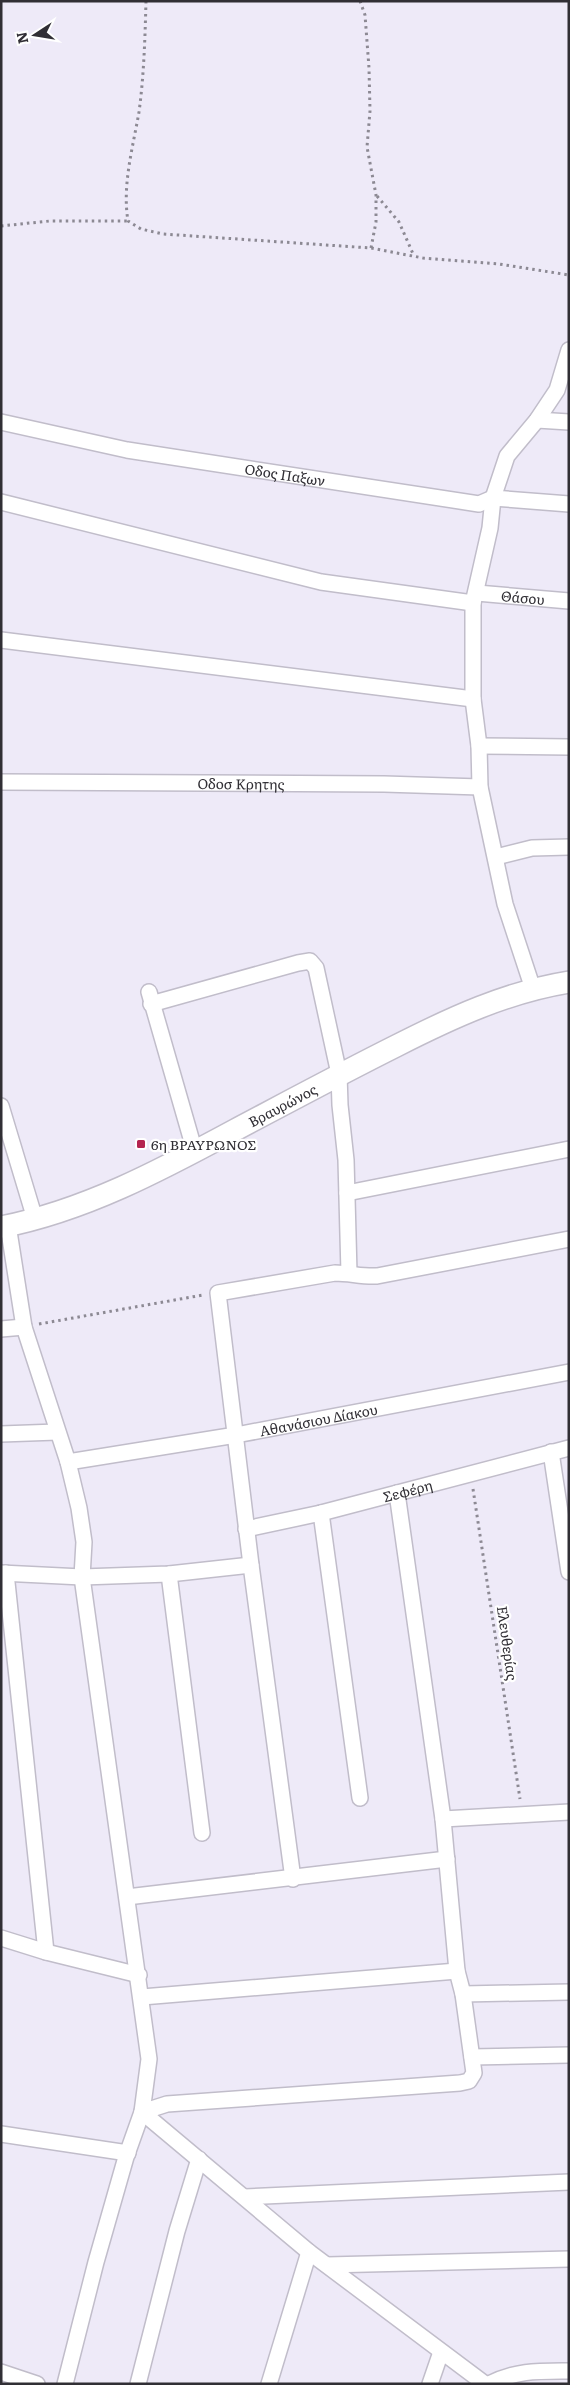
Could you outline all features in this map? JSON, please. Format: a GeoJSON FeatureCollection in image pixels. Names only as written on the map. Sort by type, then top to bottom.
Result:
{"type":"FeatureCollection","features":[{"type":"Feature","properties":{"kind":"main road","name":"Βραυρώνος"},"geometry":{"type":"LineString","coordinates":[[4,1226],[35,1219],[111,1192],[196,1152],[340,1074],[482,1006],[533,989],[569,982]]}},
{"type":"Feature","properties":{"kind":"street"},"geometry":{"type":"LineString","coordinates":[[533,989],[505,904],[480,787],[479,746],[473,699],[475,598],[490,528],[493,498],[507,456],[537,420],[558,390],[569,350]]}},
{"type":"Feature","properties":{"kind":"street"},"geometry":{"type":"LineString","coordinates":[[537,420],[569,422]]}},
{"type":"Feature","properties":{"kind":"street","name":"Οδος Παξων"},"geometry":{"type":"LineString","coordinates":[[1,422],[127,450],[479,504],[493,498],[569,504]]}},
{"type":"Feature","properties":{"kind":"street","name":"Θάσου"},"geometry":{"type":"LineString","coordinates":[[1,502],[321,582],[475,598],[569,600]]}},
{"type":"Feature","properties":{"kind":"street"},"geometry":{"type":"LineString","coordinates":[[1,640],[473,699]]}},
{"type":"Feature","properties":{"kind":"street"},"geometry":{"type":"LineString","coordinates":[[479,746],[569,747]]}},
{"type":"Feature","properties":{"kind":"street","name":"Οδοσ Κρητης"},"geometry":{"type":"LineString","coordinates":[[1,782],[384,784],[480,787]]}},
{"type":"Feature","properties":{"kind":"street"},"geometry":{"type":"LineString","coordinates":[[496,857],[532,848],[569,847]]}},
{"type":"Feature","properties":{"kind":"street"},"geometry":{"type":"LineString","coordinates":[[196,1152],[150,998],[310,961],[316,968],[340,1074],[347,1193],[349,1273]]}},
{"type":"Feature","properties":{"kind":"street"},"geometry":{"type":"LineString","coordinates":[[1,1106],[35,1219]]}},
{"type":"Feature","properties":{"kind":"street"},"geometry":{"type":"LineString","coordinates":[[347,1193],[569,1149]]}},
{"type":"Feature","properties":{"kind":"street"},"geometry":{"type":"LineString","coordinates":[[4,1226],[24,1327],[68,1462],[79,1508],[84,1542],[82,1577],[139,1975],[149,2059],[142,2112],[96,2262],[65,2384]]}},
{"type":"Feature","properties":{"kind":"street"},"geometry":{"type":"LineString","coordinates":[[293,1879],[246,1529],[218,1293],[335,1273],[349,1273],[363,1277],[377,1276],[569,1238]]}},
{"type":"Feature","properties":{"kind":"street"},"geometry":{"type":"LineString","coordinates":[[1,1330],[24,1327]]}},
{"type":"Feature","properties":{"kind":"street","name":"Αθανάσιου Δίακου"},"geometry":{"type":"LineString","coordinates":[[68,1462],[236,1435],[569,1372]]}},
{"type":"Feature","properties":{"kind":"street"},"geometry":{"type":"LineString","coordinates":[[1,1434],[57,1432]]}},
{"type":"Feature","properties":{"kind":"street","name":"Σεφέρη"},"geometry":{"type":"LineString","coordinates":[[246,1529],[321,1513],[569,1448]]}},
{"type":"Feature","properties":{"kind":"street"},"geometry":{"type":"LineString","coordinates":[[551,1452],[569,1572]]}},
{"type":"Feature","properties":{"kind":"street"},"geometry":{"type":"LineString","coordinates":[[142,2112],[167,2104],[460,2083],[469,2081],[474,2074],[463,1994],[457,1971],[443,1819],[397,1493]]}},
{"type":"Feature","properties":{"kind":"street"},"geometry":{"type":"LineString","coordinates":[[321,1513],[360,1798]]}},
{"type":"Feature","properties":{"kind":"street"},"geometry":{"type":"LineString","coordinates":[[46,1952],[3,1573],[82,1577],[169,1574],[251,1565]]}},
{"type":"Feature","properties":{"kind":"street"},"geometry":{"type":"LineString","coordinates":[[169,1574],[202,1833]]}},
{"type":"Feature","properties":{"kind":"street"},"geometry":{"type":"LineString","coordinates":[[443,1819],[569,1812]]}},
{"type":"Feature","properties":{"kind":"street"},"geometry":{"type":"LineString","coordinates":[[127,1897],[293,1879],[447,1859]]}},
{"type":"Feature","properties":{"kind":"street"},"geometry":{"type":"LineString","coordinates":[[1,1938],[46,1952],[139,1975]]}},
{"type":"Feature","properties":{"kind":"street"},"geometry":{"type":"LineString","coordinates":[[142,1998],[457,1971]]}},
{"type":"Feature","properties":{"kind":"street"},"geometry":{"type":"LineString","coordinates":[[463,1994],[569,1992]]}},
{"type":"Feature","properties":{"kind":"street"},"geometry":{"type":"LineString","coordinates":[[472,2057],[569,2055]]}},
{"type":"Feature","properties":{"kind":"street"},"geometry":{"type":"LineString","coordinates":[[142,2112],[309,2252],[441,2352],[487,2384],[509,2374],[530,2371],[569,2370]]}},
{"type":"Feature","properties":{"kind":"street"},"geometry":{"type":"LineString","coordinates":[[1,2134],[128,2153]]}},
{"type":"Feature","properties":{"kind":"street"},"geometry":{"type":"LineString","coordinates":[[138,2384],[177,2231],[200,2159]]}},
{"type":"Feature","properties":{"kind":"street"},"geometry":{"type":"LineString","coordinates":[[245,2198],[569,2182]]}},
{"type":"Feature","properties":{"kind":"street"},"geometry":{"type":"LineString","coordinates":[[269,2384],[309,2252]]}},
{"type":"Feature","properties":{"kind":"street"},"geometry":{"type":"LineString","coordinates":[[327,2265],[569,2259]]}},
{"type":"Feature","properties":{"kind":"street"},"geometry":{"type":"LineString","coordinates":[[430,2384],[441,2352]]}},
{"type":"Feature","properties":{"kind":"street"},"geometry":{"type":"LineString","coordinates":[[1,2372],[37,2384]]}},
{"type":"Feature","properties":{"kind":"path"},"geometry":{"type":"LineString","coordinates":[[128,221],[125,204],[139,110],[145,50],[146,1]]}},
{"type":"Feature","properties":{"kind":"path"},"geometry":{"type":"LineString","coordinates":[[360,1],[365,15],[369,68],[370,111],[366,147],[376,195],[376,222],[371,248]]}},
{"type":"Feature","properties":{"kind":"path"},"geometry":{"type":"LineString","coordinates":[[376,195],[398,222],[414,256]]}},
{"type":"Feature","properties":{"kind":"path"},"geometry":{"type":"LineString","coordinates":[[1,226],[50,221],[128,221],[142,229],[163,234],[371,248],[414,256],[500,264],[569,275]]}},
{"type":"Feature","properties":{"kind":"path"},"geometry":{"type":"LineString","coordinates":[[24,1327],[218,1293]]}},
{"type":"Feature","properties":{"kind":"path","name":"Ελευθερίας"},"geometry":{"type":"LineString","coordinates":[[470,1474],[479,1523],[522,1815]]}},
{"type":"Feature","properties":{"kind":"place","name":"6η ΒΡΑΥΡΩΝΟΣ"},"geometry":{"type":"Point","coordinates":[141,1144]}}]}
